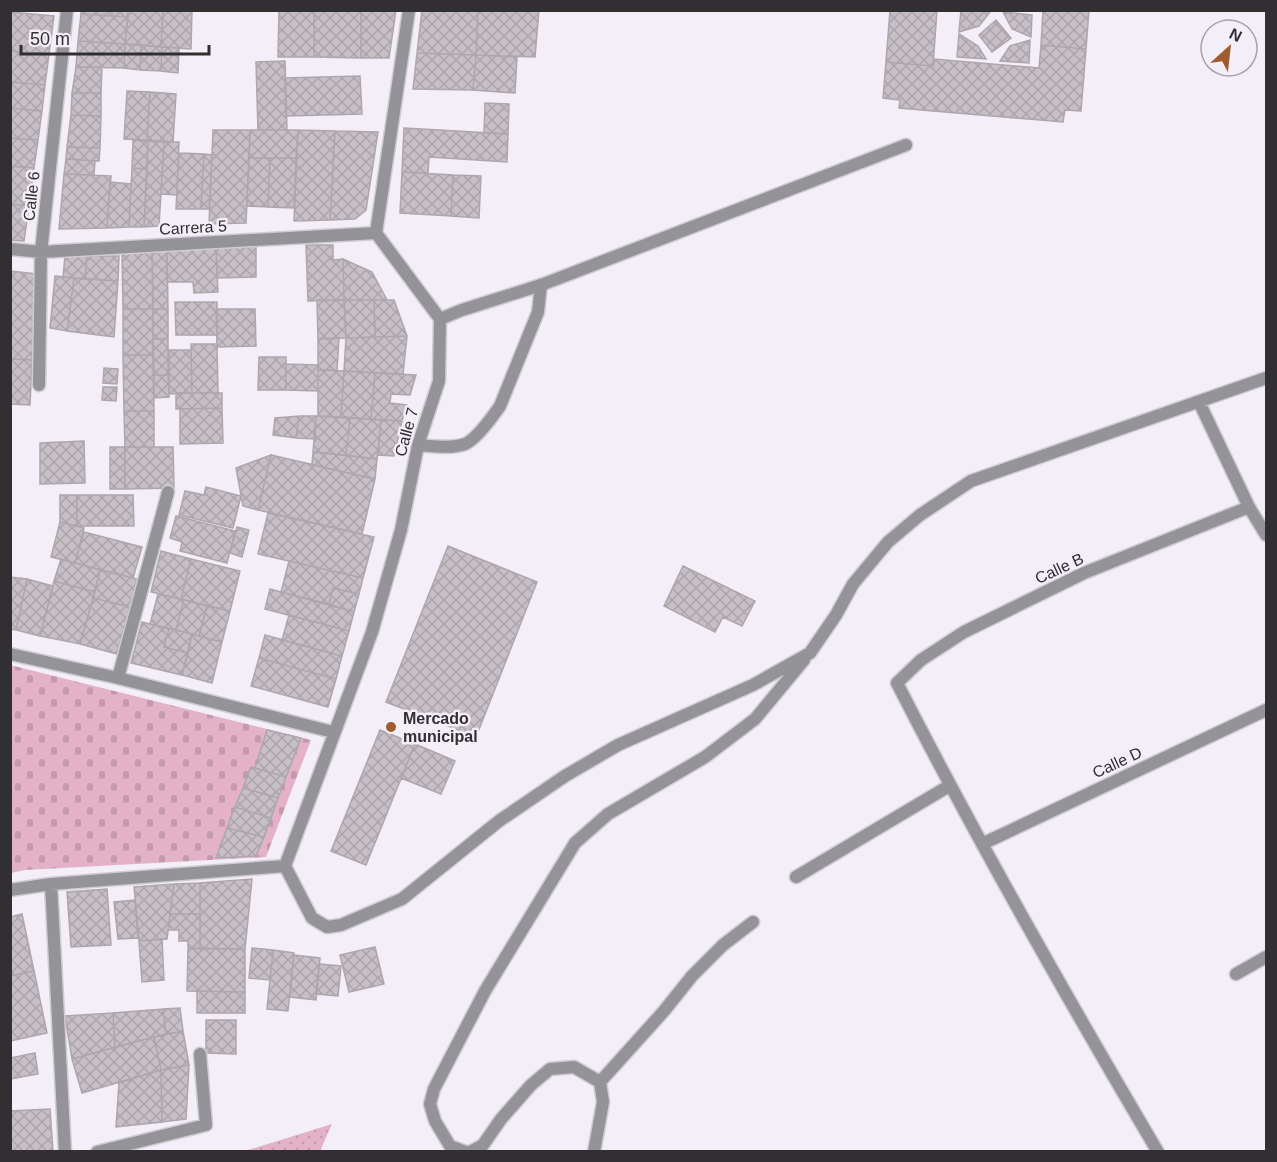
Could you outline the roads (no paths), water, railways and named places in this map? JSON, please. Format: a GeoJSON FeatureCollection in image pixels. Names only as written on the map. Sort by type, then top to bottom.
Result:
{"type":"FeatureCollection","features":[{"type":"Feature","properties":{"kind":"street","name":"Calle 6"},"geometry":{"type":"LineString","coordinates":[[39,385],[41,252],[67,10]]}},
{"type":"Feature","properties":{"kind":"street"},"geometry":{"type":"LineString","coordinates":[[409,10],[376,233],[440,319],[541,285],[906,145]]}},
{"type":"Feature","properties":{"kind":"street","name":"Carrera 5"},"geometry":{"type":"LineString","coordinates":[[10,249],[41,252],[376,233]]}},
{"type":"Feature","properties":{"kind":"street"},"geometry":{"type":"LineString","coordinates":[[418,446],[467,444],[492,417],[500,406],[538,312],[541,285]]}},
{"type":"Feature","properties":{"kind":"street","name":"Calle 7"},"geometry":{"type":"LineString","coordinates":[[285,866],[372,632],[401,530],[418,446],[439,381],[440,319]]}},
{"type":"Feature","properties":{"kind":"street"},"geometry":{"type":"LineString","coordinates":[[600,1082],[574,1067],[550,1069],[531,1085],[501,1119],[483,1145],[468,1152],[450,1146],[435,1120],[430,1104],[434,1089],[485,991],[575,843],[608,814],[705,758],[755,719],[810,653],[836,615],[853,584],[888,542],[928,509],[971,481],[1266,378]]}},
{"type":"Feature","properties":{"kind":"street"},"geometry":{"type":"LineString","coordinates":[[1198,402],[1249,507],[1266,535]]}},
{"type":"Feature","properties":{"kind":"street"},"geometry":{"type":"LineString","coordinates":[[118,678],[168,492]]}},
{"type":"Feature","properties":{"kind":"street","name":"Calle B"},"geometry":{"type":"LineString","coordinates":[[950,786],[897,683],[921,660],[964,632],[1084,573],[1249,507]]}},
{"type":"Feature","properties":{"kind":"street"},"geometry":{"type":"LineString","coordinates":[[10,890],[51,884],[285,866],[312,918],[327,927],[341,925],[402,899],[499,821],[573,771],[618,745],[753,685],[810,653]]}},
{"type":"Feature","properties":{"kind":"street"},"geometry":{"type":"LineString","coordinates":[[10,654],[118,678],[333,732]]}},
{"type":"Feature","properties":{"kind":"street","name":"Calle D"},"geometry":{"type":"LineString","coordinates":[[982,844],[1266,710]]}},
{"type":"Feature","properties":{"kind":"street"},"geometry":{"type":"LineString","coordinates":[[796,877],[950,786],[1158,1152]]}},
{"type":"Feature","properties":{"kind":"street"},"geometry":{"type":"LineString","coordinates":[[51,884],[65,1152]]}},
{"type":"Feature","properties":{"kind":"street"},"geometry":{"type":"LineString","coordinates":[[600,1082],[692,976],[723,945],[753,922]]}},
{"type":"Feature","properties":{"kind":"street"},"geometry":{"type":"LineString","coordinates":[[1236,974],[1266,957]]}},
{"type":"Feature","properties":{"kind":"street"},"geometry":{"type":"LineString","coordinates":[[97,1152],[206,1125],[200,1053]]}},
{"type":"Feature","properties":{"kind":"street"},"geometry":{"type":"LineString","coordinates":[[594,1152],[603,1102],[600,1082]]}},
{"type":"Feature","properties":{"kind":"place","name":"Mercado municipal"},"geometry":{"type":"Point","coordinates":[391,727]}}]}
